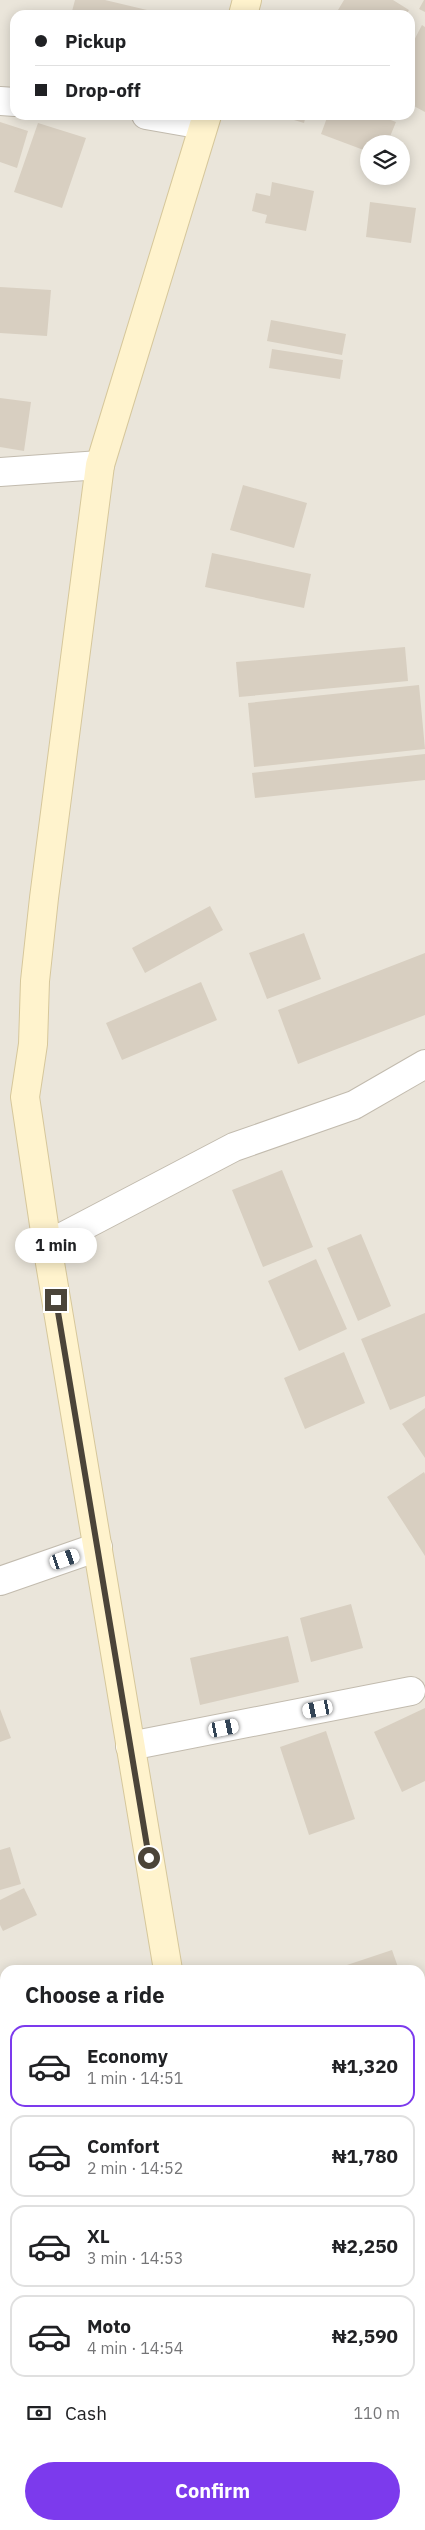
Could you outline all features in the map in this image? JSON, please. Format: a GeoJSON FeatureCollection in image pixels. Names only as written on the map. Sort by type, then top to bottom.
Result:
{"type":"FeatureCollection","features":[{"type":"Feature","properties":{"kind":"street"},"geometry":{"type":"LineString","coordinates":[[167,1965],[47,1245],[26,1097],[44,898],[100,465],[205,120]]}},
{"type":"Feature","properties":{"kind":"street"},"geometry":{"type":"LineString","coordinates":[[0,472],[100,465]]}},
{"type":"Feature","properties":{"kind":"street"},"geometry":{"type":"LineString","coordinates":[[47,1245],[234,1147],[354,1105],[425,1064]]}},
{"type":"Feature","properties":{"kind":"street"},"geometry":{"type":"LineString","coordinates":[[0,1581],[98,1547]]}},
{"type":"Feature","properties":{"kind":"street"},"geometry":{"type":"LineString","coordinates":[[130,1746],[411,1691]]}},
{"type":"Feature","properties":{"kind":"shaded area"},"geometry":{"type":"Polygon","coordinates":[[[0,0],[425,0],[425,1965],[0,1965],[0,0]]]}},
{"type":"Feature","properties":{"kind":"building"},"geometry":{"type":"Polygon","coordinates":[[[75,0],[105,0],[147,10],[72,10],[75,0]]]}},
{"type":"Feature","properties":{"kind":"building"},"geometry":{"type":"Polygon","coordinates":[[[344,0],[393,0],[409,10],[338,10],[344,0]]]}},
{"type":"Feature","properties":{"kind":"building"},"geometry":{"type":"Polygon","coordinates":[[[425,0],[425,12],[419,9],[425,0]]]}},
{"type":"Feature","properties":{"kind":"building"},"geometry":{"type":"Polygon","coordinates":[[[422,25],[425,27],[425,112],[415,107],[415,38],[422,25]]]}},
{"type":"Feature","properties":{"kind":"building"},"geometry":{"type":"Polygon","coordinates":[[[294,120],[305,120],[304,123],[294,120]]]}},
{"type":"Feature","properties":{"kind":"building"},"geometry":{"type":"Polygon","coordinates":[[[326,120],[391,120],[396,122],[391,135],[360,135],[360,149],[321,134],[326,120]]]}},
{"type":"Feature","properties":{"kind":"building"},"geometry":{"type":"Polygon","coordinates":[[[0,122],[28,131],[17,168],[0,162],[0,122]]]}},
{"type":"Feature","properties":{"kind":"building"},"geometry":{"type":"Polygon","coordinates":[[[38,123],[86,138],[62,208],[14,192],[38,123]]]}},
{"type":"Feature","properties":{"kind":"building"},"geometry":{"type":"Polygon","coordinates":[[[272,182],[314,191],[306,231],[265,223],[267,215],[252,211],[256,193],[270,196],[272,182]]]}},
{"type":"Feature","properties":{"kind":"building"},"geometry":{"type":"Polygon","coordinates":[[[370,202],[416,208],[411,243],[366,237],[370,202]]]}},
{"type":"Feature","properties":{"kind":"building"},"geometry":{"type":"Polygon","coordinates":[[[0,287],[51,290],[47,336],[0,333],[0,287]]]}},
{"type":"Feature","properties":{"kind":"building"},"geometry":{"type":"Polygon","coordinates":[[[271,320],[346,334],[342,355],[267,341],[271,320]]]}},
{"type":"Feature","properties":{"kind":"building"},"geometry":{"type":"Polygon","coordinates":[[[272,349],[343,360],[340,379],[269,368],[272,349]]]}},
{"type":"Feature","properties":{"kind":"building"},"geometry":{"type":"Polygon","coordinates":[[[0,398],[31,402],[24,451],[0,447],[0,398]]]}},
{"type":"Feature","properties":{"kind":"building"},"geometry":{"type":"Polygon","coordinates":[[[243,485],[307,503],[294,548],[230,530],[243,485]]]}},
{"type":"Feature","properties":{"kind":"building"},"geometry":{"type":"Polygon","coordinates":[[[212,553],[311,574],[304,608],[205,587],[212,553]]]}},
{"type":"Feature","properties":{"kind":"building"},"geometry":{"type":"Polygon","coordinates":[[[405,647],[408,681],[239,697],[236,662],[405,647]]]}},
{"type":"Feature","properties":{"kind":"building"},"geometry":{"type":"Polygon","coordinates":[[[419,685],[425,749],[254,767],[248,703],[419,685]]]}},
{"type":"Feature","properties":{"kind":"building"},"geometry":{"type":"Polygon","coordinates":[[[425,754],[425,780],[255,798],[252,773],[425,754]]]}},
{"type":"Feature","properties":{"kind":"building"},"geometry":{"type":"Polygon","coordinates":[[[210,906],[223,930],[145,973],[132,948],[210,906]]]}},
{"type":"Feature","properties":{"kind":"building"},"geometry":{"type":"Polygon","coordinates":[[[304,933],[321,979],[267,999],[249,953],[304,933]]]}},
{"type":"Feature","properties":{"kind":"building"},"geometry":{"type":"Polygon","coordinates":[[[425,953],[425,1015],[298,1064],[278,1010],[425,953]]]}},
{"type":"Feature","properties":{"kind":"building"},"geometry":{"type":"Polygon","coordinates":[[[201,982],[217,1020],[122,1060],[106,1023],[201,982]]]}},
{"type":"Feature","properties":{"kind":"building"},"geometry":{"type":"Polygon","coordinates":[[[282,1170],[313,1247],[263,1267],[232,1190],[282,1170]]]}},
{"type":"Feature","properties":{"kind":"building"},"geometry":{"type":"Polygon","coordinates":[[[361,1234],[391,1306],[358,1321],[327,1248],[361,1234]]]}},
{"type":"Feature","properties":{"kind":"building"},"geometry":{"type":"Polygon","coordinates":[[[316,1259],[347,1329],[299,1351],[268,1281],[316,1259]]]}},
{"type":"Feature","properties":{"kind":"building"},"geometry":{"type":"Polygon","coordinates":[[[425,1313],[425,1396],[390,1410],[361,1339],[425,1313]]]}},
{"type":"Feature","properties":{"kind":"building"},"geometry":{"type":"Polygon","coordinates":[[[344,1352],[365,1403],[305,1429],[284,1378],[344,1352]]]}},
{"type":"Feature","properties":{"kind":"building"},"geometry":{"type":"Polygon","coordinates":[[[425,1408],[425,1458],[402,1424],[425,1408]]]}},
{"type":"Feature","properties":{"kind":"building"},"geometry":{"type":"Polygon","coordinates":[[[424,1472],[425,1474],[425,1556],[387,1497],[424,1472]]]}},
{"type":"Feature","properties":{"kind":"building"},"geometry":{"type":"Polygon","coordinates":[[[351,1604],[363,1648],[311,1662],[300,1618],[351,1604]]]}},
{"type":"Feature","properties":{"kind":"building"},"geometry":{"type":"Polygon","coordinates":[[[288,1636],[299,1682],[200,1705],[190,1658],[288,1636]]]}},
{"type":"Feature","properties":{"kind":"building"},"geometry":{"type":"Polygon","coordinates":[[[425,1708],[425,1781],[402,1792],[374,1732],[425,1708]]]}},
{"type":"Feature","properties":{"kind":"building"},"geometry":{"type":"Polygon","coordinates":[[[0,1709],[11,1738],[0,1742],[0,1709]]]}},
{"type":"Feature","properties":{"kind":"building"},"geometry":{"type":"Polygon","coordinates":[[[326,1731],[355,1819],[309,1835],[280,1747],[326,1731]]]}},
{"type":"Feature","properties":{"kind":"building"},"geometry":{"type":"Polygon","coordinates":[[[10,1847],[21,1884],[0,1890],[0,1850],[10,1847]]]}},
{"type":"Feature","properties":{"kind":"building"},"geometry":{"type":"Polygon","coordinates":[[[24,1888],[37,1915],[3,1931],[0,1925],[0,1900],[24,1888]]]}},
{"type":"Feature","properties":{"kind":"building"},"geometry":{"type":"Polygon","coordinates":[[[392,1950],[397,1965],[347,1965],[392,1950]]]}},
{"type":"Feature","properties":{"kind":"route"},"geometry":{"type":"LineString","coordinates":[[56,1300],[149,1858]]}}]}
